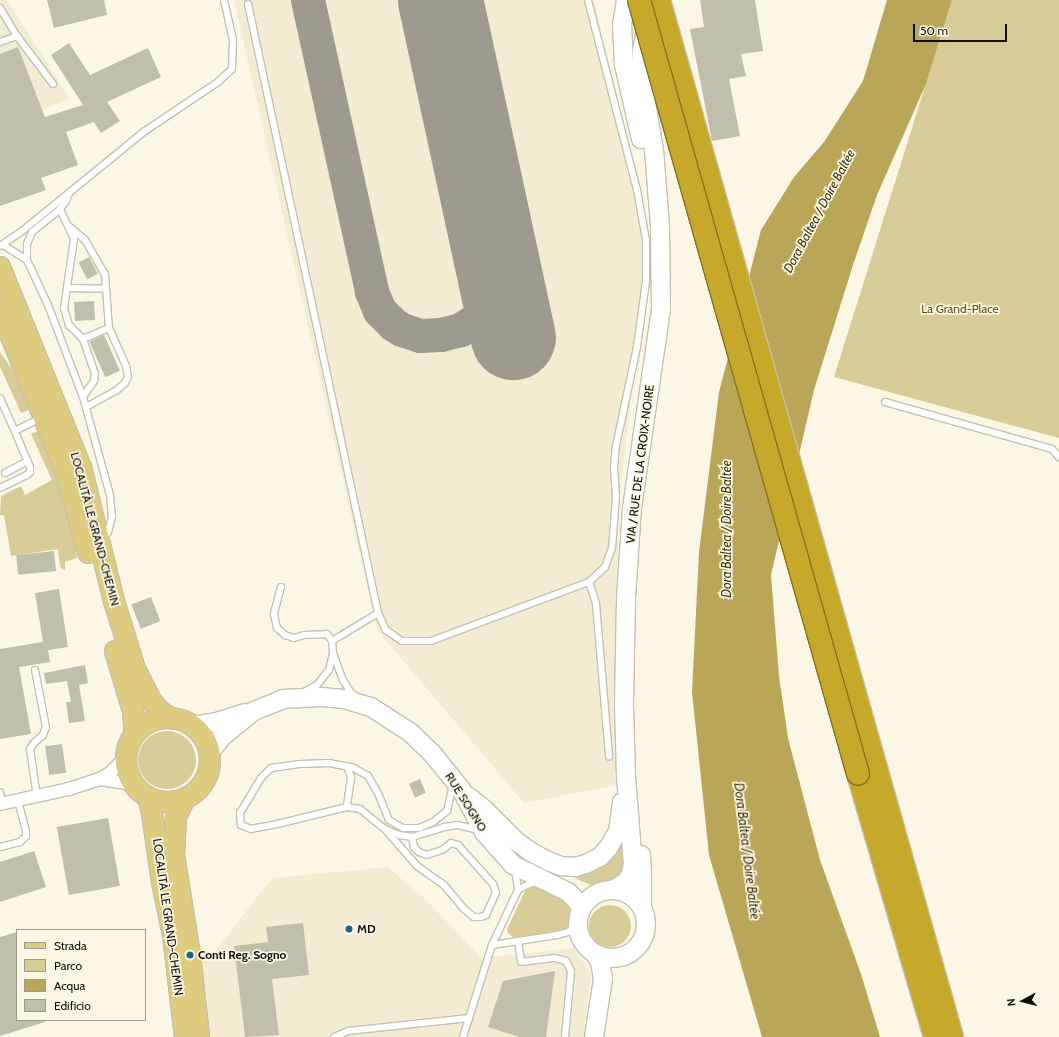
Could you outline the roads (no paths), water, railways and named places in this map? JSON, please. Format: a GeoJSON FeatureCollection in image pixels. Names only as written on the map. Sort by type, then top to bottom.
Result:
{"type":"FeatureCollection","features":[{"type":"Feature","properties":{"kind":"highway"},"geometry":{"type":"LineString","coordinates":[[639,0],[866,770],[952,1037]]}},
{"type":"Feature","properties":{"kind":"highway"},"geometry":{"type":"LineString","coordinates":[[659,0],[866,770],[935,1037]]}},
{"type":"Feature","properties":{"kind":"main road","name":"LOCALITÀ LE GRAND-CHEMIN"},"geometry":{"type":"LineString","coordinates":[[0,267],[81,467],[114,601],[135,669],[150,699],[159,710],[170,718]]}},
{"type":"Feature","properties":{"kind":"main road","name":"LOCALITÀ LE GRAND-CHEMIN"},"geometry":{"type":"LineString","coordinates":[[0,309],[45,417],[65,470],[110,638],[134,711],[136,732]]}},
{"type":"Feature","properties":{"kind":"main road","name":"LOCALITÀ LE GRAND-CHEMIN"},"geometry":{"type":"LineString","coordinates":[[140,791],[168,802],[185,798],[193,794],[204,781],[209,765],[209,753],[202,736],[192,726],[179,719],[170,718],[151,721],[136,732],[129,744],[126,757],[127,770],[152,813],[162,882],[173,935],[185,1037]]}},
{"type":"Feature","properties":{"kind":"main road","name":"LOCALITÀ LE GRAND-CHEMIN"},"geometry":{"type":"LineString","coordinates":[[185,798],[176,817],[174,855],[190,955],[199,1037]]}},
{"type":"Feature","properties":{"kind":"street","name":"VIA / RUE DE LA CROIX-NOIRE"},"geometry":{"type":"LineString","coordinates":[[626,0],[622,24],[624,65],[633,107],[657,194]]}},
{"type":"Feature","properties":{"kind":"street","name":"VIA / RUE DE LA CROIX-NOIRE"},"geometry":{"type":"LineString","coordinates":[[608,891],[626,882],[630,876],[633,865],[633,840],[626,777],[624,643],[632,508],[661,310],[661,262],[654,150],[642,78],[642,51],[652,0]]}},
{"type":"Feature","properties":{"kind":"street"},"geometry":{"type":"LineString","coordinates":[[0,331],[10,351],[23,364]]}},
{"type":"Feature","properties":{"kind":"street","name":"RUE SOGNO"},"geometry":{"type":"LineString","coordinates":[[192,726],[216,722],[254,711],[273,702],[294,698],[344,699],[371,707],[411,733],[431,752],[498,836],[526,860],[570,883],[585,889],[608,891]]}},
{"type":"Feature","properties":{"kind":"street","name":"RUE SOGNO"},"geometry":{"type":"LineString","coordinates":[[209,753],[223,736],[254,711]]}},
{"type":"Feature","properties":{"kind":"street","name":"VIA / RUE DE LA CROIX-NOIRE"},"geometry":{"type":"LineString","coordinates":[[625,735],[641,860],[642,908]]}},
{"type":"Feature","properties":{"kind":"street"},"geometry":{"type":"LineString","coordinates":[[1,800],[18,801],[100,779],[110,773],[126,757]]}},
{"type":"Feature","properties":{"kind":"street"},"geometry":{"type":"LineString","coordinates":[[462,789],[516,841],[531,852],[561,866],[575,867],[586,864],[600,856],[609,847],[618,831],[626,777]]}},
{"type":"Feature","properties":{"kind":"street"},"geometry":{"type":"LineString","coordinates":[[100,779],[140,791]]}},
{"type":"Feature","properties":{"kind":"street","name":"RUE SOGNO"},"geometry":{"type":"LineString","coordinates":[[462,789],[484,832],[513,865],[568,892],[577,901],[580,916]]}},
{"type":"Feature","properties":{"kind":"street"},"geometry":{"type":"LineString","coordinates":[[594,1037],[603,979],[600,962],[595,954],[584,944],[581,938],[580,916],[590,898],[608,891],[630,896],[642,908],[645,918],[645,929],[637,947],[629,954],[619,957],[603,957],[595,954]]}},
{"type":"Feature","properties":{"kind":"street"},"geometry":{"type":"LineString","coordinates":[[603,979],[611,964],[619,957]]}},
{"type":"Feature","properties":{"kind":"lane"},"geometry":{"type":"LineString","coordinates":[[27,260],[2,245],[21,232],[145,131],[218,82],[232,69],[233,40],[224,0]]}},
{"type":"Feature","properties":{"kind":"lane"},"geometry":{"type":"LineString","coordinates":[[248,4],[378,613],[386,630],[402,640],[431,641],[589,582],[605,567],[612,548],[616,497],[614,467],[616,446],[637,347],[646,282],[646,240],[637,190],[588,0]]}},
{"type":"Feature","properties":{"kind":"lane"},"geometry":{"type":"LineString","coordinates":[[0,8],[17,36],[52,84]]}},
{"type":"Feature","properties":{"kind":"lane"},"geometry":{"type":"LineString","coordinates":[[0,42],[17,36]]}},
{"type":"Feature","properties":{"kind":"lane"},"geometry":{"type":"LineString","coordinates":[[69,193],[66,201],[60,209],[32,232],[27,244],[27,260],[48,305],[83,397],[110,495],[112,517],[108,532],[99,541]]}},
{"type":"Feature","properties":{"kind":"lane"},"geometry":{"type":"LineString","coordinates":[[60,209],[70,227],[74,239],[64,308],[69,325],[83,339],[95,373],[94,381],[83,397]]}},
{"type":"Feature","properties":{"kind":"lane"},"geometry":{"type":"LineString","coordinates":[[70,227],[85,240],[105,274],[109,328],[126,366],[128,377],[125,383],[117,390],[86,408]]}},
{"type":"Feature","properties":{"kind":"lane"},"geometry":{"type":"LineString","coordinates":[[66,288],[106,290]]}},
{"type":"Feature","properties":{"kind":"lane"},"geometry":{"type":"LineString","coordinates":[[83,339],[109,328]]}},
{"type":"Feature","properties":{"kind":"lane"},"geometry":{"type":"LineString","coordinates":[[0,398],[30,467],[27,475],[0,488]]}},
{"type":"Feature","properties":{"kind":"lane"},"geometry":{"type":"LineString","coordinates":[[885,402],[1052,449],[1059,457]]}},
{"type":"Feature","properties":{"kind":"lane"},"geometry":{"type":"LineString","coordinates":[[15,431],[45,417]]}},
{"type":"Feature","properties":{"kind":"lane"},"geometry":{"type":"LineString","coordinates":[[5,473],[28,461]]}},
{"type":"Feature","properties":{"kind":"lane"},"geometry":{"type":"LineString","coordinates":[[589,582],[596,604],[609,756]]}},
{"type":"Feature","properties":{"kind":"lane"},"geometry":{"type":"LineString","coordinates":[[281,587],[274,614],[277,628],[285,635],[294,638],[304,635],[327,634],[332,641],[333,653],[343,680],[351,693],[371,707]]}},
{"type":"Feature","properties":{"kind":"lane"},"geometry":{"type":"LineString","coordinates":[[332,641],[378,613]]}},
{"type":"Feature","properties":{"kind":"lane"},"geometry":{"type":"LineString","coordinates":[[294,698],[317,685],[323,679],[329,670],[333,653]]}},
{"type":"Feature","properties":{"kind":"lane"},"geometry":{"type":"LineString","coordinates":[[35,670],[46,727],[43,735],[30,749],[36,796]]}},
{"type":"Feature","properties":{"kind":"lane"},"geometry":{"type":"LineString","coordinates":[[412,837],[414,847],[427,855],[442,850],[451,843],[458,845],[493,884],[496,893],[486,914],[481,917],[474,917],[444,885],[417,866],[385,829],[360,809],[347,807],[274,825],[251,829],[241,826],[240,813],[261,778],[271,768],[300,764],[329,763],[347,766],[354,768],[368,776],[378,793],[388,820],[403,828],[419,828],[433,822],[447,811],[451,798],[462,789]]}},
{"type":"Feature","properties":{"kind":"lane"},"geometry":{"type":"LineString","coordinates":[[347,766],[351,777],[347,807]]}},
{"type":"Feature","properties":{"kind":"lane"},"geometry":{"type":"LineString","coordinates":[[0,847],[20,842],[26,836],[18,801]]}},
{"type":"Feature","properties":{"kind":"lane"},"geometry":{"type":"LineString","coordinates":[[385,829],[399,835],[412,837],[444,827],[458,825],[484,832]]}},
{"type":"Feature","properties":{"kind":"lane"},"geometry":{"type":"LineString","coordinates":[[463,1037],[492,945],[518,890],[517,876],[513,865]]}},
{"type":"Feature","properties":{"kind":"lane"},"geometry":{"type":"LineString","coordinates":[[518,890],[529,884],[542,880]]}},
{"type":"Feature","properties":{"kind":"lane"},"geometry":{"type":"LineString","coordinates":[[492,945],[518,942],[568,932],[580,916]]}},
{"type":"Feature","properties":{"kind":"lane"},"geometry":{"type":"LineString","coordinates":[[518,942],[521,962],[555,958],[566,961],[571,971],[565,1037]]}},
{"type":"Feature","properties":{"kind":"lane"},"geometry":{"type":"LineString","coordinates":[[334,1037],[348,1031],[468,1018]]}},
{"type":"Feature","properties":{"kind":"water","name":"Dora Baltea / Doire Baltée"},"geometry":{"type":"Polygon","coordinates":[[[887,0],[952,0],[926,84],[877,195],[853,265],[814,390],[771,575],[779,676],[788,738],[820,860],[861,974],[880,1037],[762,1037],[709,855],[692,692],[699,552],[719,392],[761,230],[794,177],[824,142],[863,81],[887,0]]]}},
{"type":"Feature","properties":{"kind":"place","name":"MD"},"geometry":{"type":"Point","coordinates":[349,929]}},
{"type":"Feature","properties":{"kind":"place","name":"Conti Reg. Sogno"},"geometry":{"type":"Point","coordinates":[190,955]}},
{"type":"Feature","properties":{"kind":"park label","name":"La Grand-Place"},"geometry":{"type":"Point","coordinates":[960,309]}}]}
